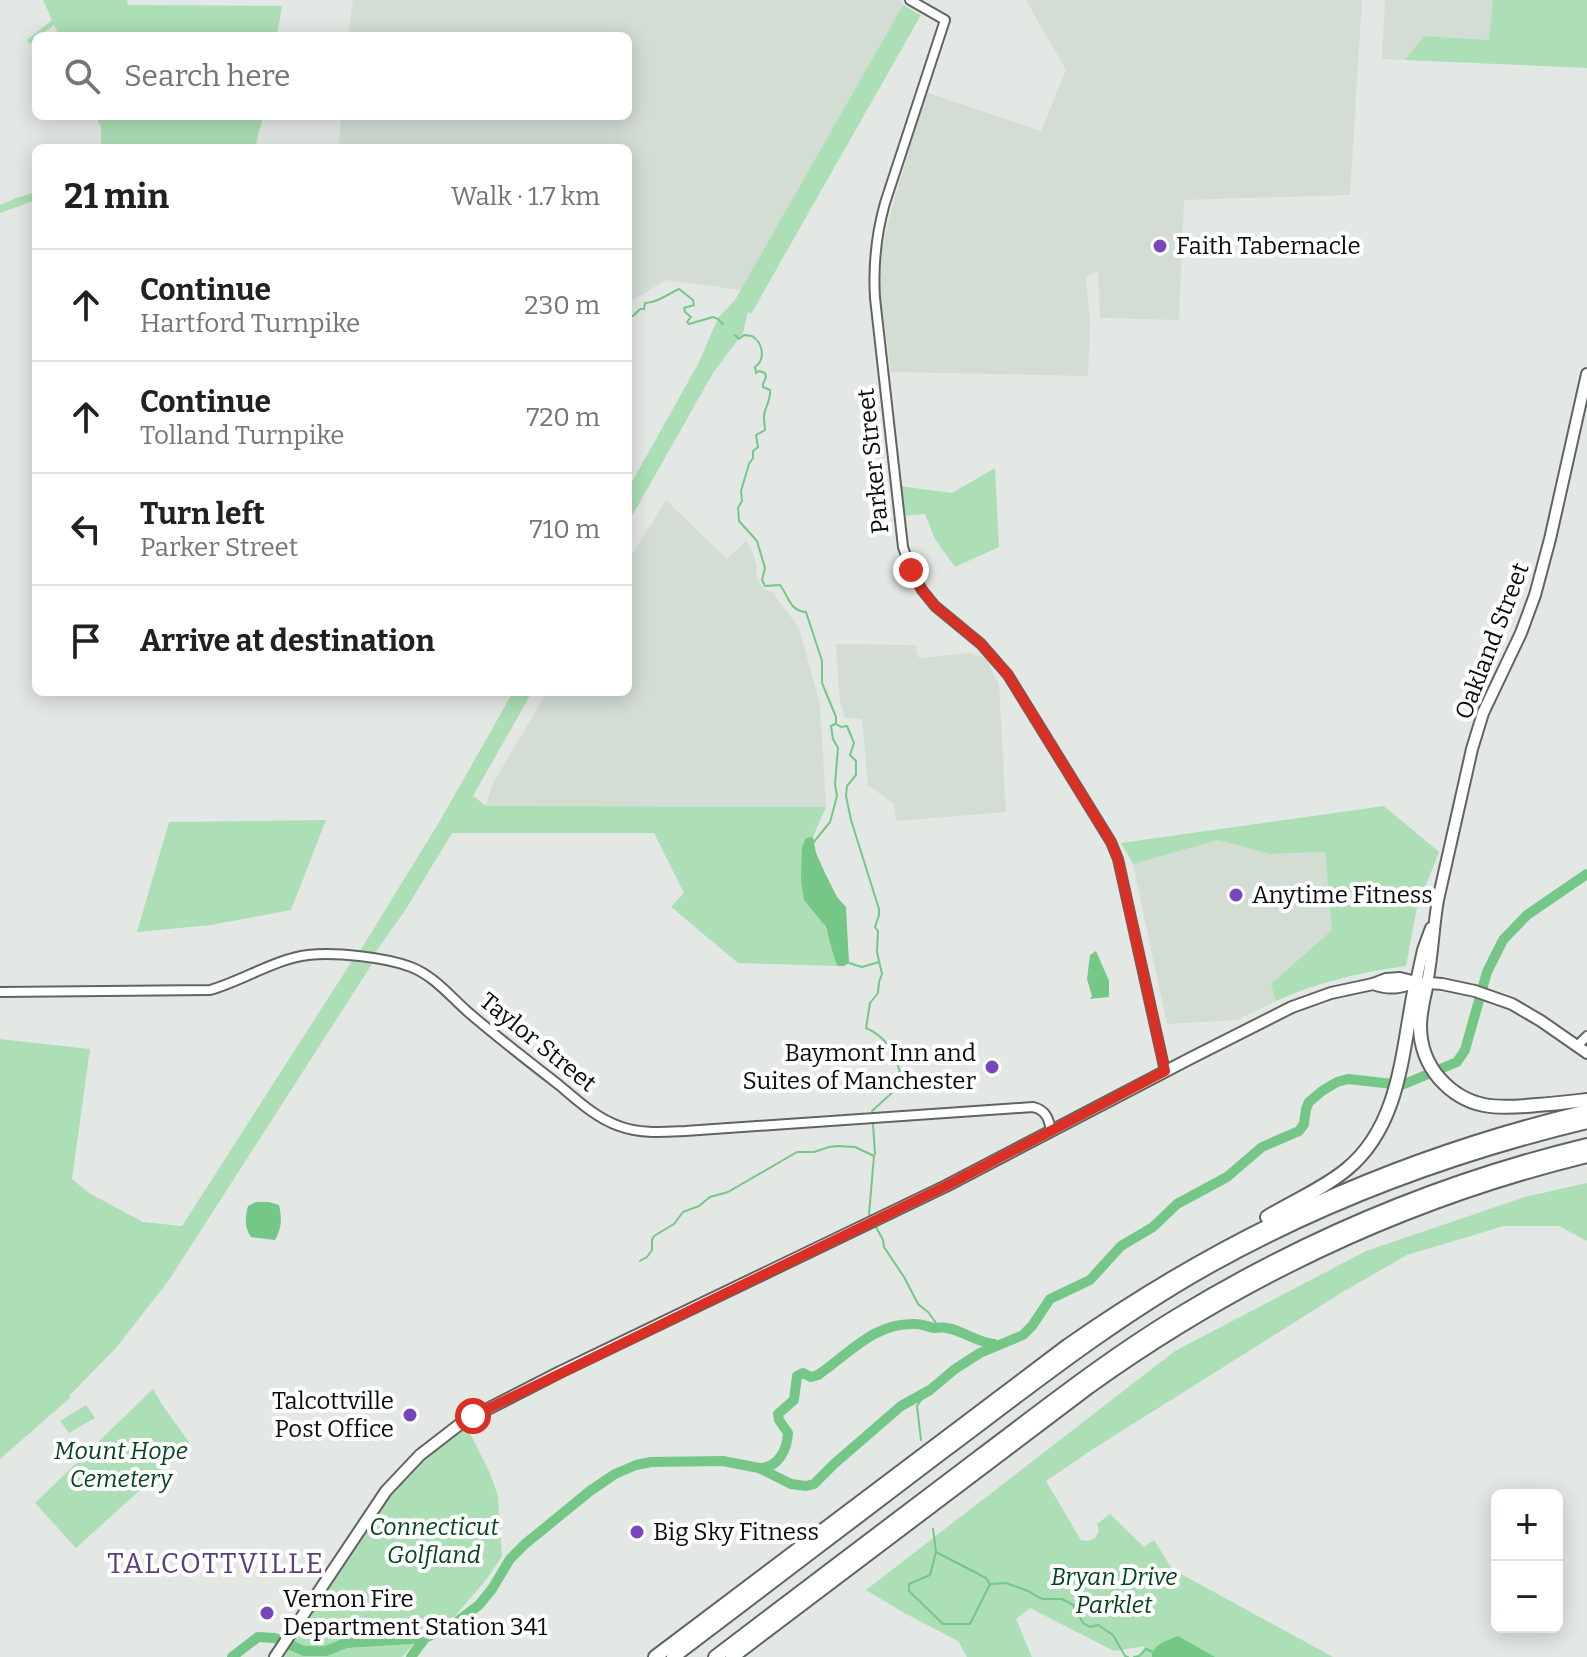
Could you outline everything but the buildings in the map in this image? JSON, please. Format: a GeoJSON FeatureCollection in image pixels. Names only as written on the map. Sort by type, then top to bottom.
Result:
{"type":"FeatureCollection","features":[{"type":"Feature","properties":{"kind":"highway"},"geometry":{"type":"LineString","coordinates":[[1421,982],[1420,1028],[1428,1062],[1440,1080],[1461,1097],[1489,1107],[1507,1108],[1587,1100]]}},
{"type":"Feature","properties":{"kind":"highway"},"geometry":{"type":"LineString","coordinates":[[655,1657],[1067,1346],[1123,1307],[1347,1169],[1361,1156],[1383,1123],[1421,982]]}},
{"type":"Feature","properties":{"kind":"highway"},"geometry":{"type":"LineString","coordinates":[[1203,1259],[1293,1212],[1392,1170],[1493,1136],[1587,1111]]}},
{"type":"Feature","properties":{"kind":"highway"},"geometry":{"type":"LineString","coordinates":[[673,1657],[1067,1358],[1139,1309],[1205,1270],[1289,1225],[1375,1188],[1485,1149],[1587,1122]]}},
{"type":"Feature","properties":{"kind":"highway"},"geometry":{"type":"LineString","coordinates":[[715,1657],[1083,1379],[1179,1314],[1291,1252],[1387,1209],[1478,1176],[1587,1145]]}},
{"type":"Feature","properties":{"kind":"highway"},"geometry":{"type":"LineString","coordinates":[[732,1657],[1089,1387],[1206,1310],[1298,1260],[1377,1225],[1488,1183],[1587,1156]]}},
{"type":"Feature","properties":{"kind":"main road","name":"Oakland Street"},"geometry":{"type":"LineString","coordinates":[[1421,982],[1423,950],[1434,922],[1477,732],[1535,595],[1587,374]]}},
{"type":"Feature","properties":{"kind":"main road"},"geometry":{"type":"LineString","coordinates":[[275,1657],[382,1496],[427,1448],[470,1418],[946,1186],[1300,1004],[1386,979],[1400,978],[1467,989],[1527,1012],[1587,1053]]}},
{"type":"Feature","properties":{"kind":"street","name":"Parker Street"},"geometry":{"type":"LineString","coordinates":[[910,0],[945,20],[885,203],[874,260],[875,298],[903,547],[911,570],[935,606],[981,644],[1008,675],[1111,842],[1118,859],[1165,1071]]}},
{"type":"Feature","properties":{"kind":"street","name":"Taylor Street"},"geometry":{"type":"LineString","coordinates":[[0,992],[210,990],[307,955],[369,958],[410,966],[431,978],[481,1023],[598,1116],[627,1129],[685,1131],[1033,1107],[1045,1113],[1051,1131]]}},
{"type":"Feature","properties":{"kind":"street"},"geometry":{"type":"LineString","coordinates":[[1577,1046],[1587,1036]]}},
{"type":"Feature","properties":{"kind":"shaded area"},"geometry":{"type":"Polygon","coordinates":[[[353,0],[899,0],[903,5],[741,290],[666,280],[632,299],[632,144],[339,143],[341,120],[632,120],[632,32],[349,32],[353,0]]]}},
{"type":"Feature","properties":{"kind":"shaded area"},"geometry":{"type":"Polygon","coordinates":[[[1026,0],[1362,0],[1350,195],[1184,200],[1179,320],[1100,318],[1098,271],[1092,273],[1086,277],[1090,321],[1088,376],[891,372],[880,292],[882,249],[926,92],[1041,131],[1066,70],[1026,0]]]}},
{"type":"Feature","properties":{"kind":"shaded area"},"geometry":{"type":"Polygon","coordinates":[[[1385,0],[1493,0],[1490,40],[1424,36],[1405,60],[1382,59],[1385,0]]]}},
{"type":"Feature","properties":{"kind":"shaded area"},"geometry":{"type":"Polygon","coordinates":[[[666,500],[727,559],[746,541],[757,566],[756,577],[763,588],[773,593],[799,628],[820,705],[826,807],[486,806],[492,785],[545,696],[632,696],[632,555],[666,500]]]}},
{"type":"Feature","properties":{"kind":"shaded area"},"geometry":{"type":"Polygon","coordinates":[[[836,644],[915,645],[919,658],[970,653],[986,658],[999,684],[1006,812],[896,821],[894,804],[868,785],[862,719],[845,718],[840,702],[836,644]]]}},
{"type":"Feature","properties":{"kind":"shaded area"},"geometry":{"type":"Polygon","coordinates":[[[813,837],[825,873],[837,897],[846,907],[849,963],[844,966],[838,966],[826,927],[804,900],[802,847],[806,838],[813,837]]]}},
{"type":"Feature","properties":{"kind":"shaded area"},"geometry":{"type":"Polygon","coordinates":[[[1218,840],[1271,854],[1325,852],[1332,930],[1272,983],[1276,1001],[1237,1020],[1167,1024],[1133,864],[1218,840]]]}},
{"type":"Feature","properties":{"kind":"shaded area"},"geometry":{"type":"Polygon","coordinates":[[[1096,951],[1109,981],[1109,997],[1090,999],[1092,996],[1087,979],[1090,955],[1096,951]]]}},
{"type":"Feature","properties":{"kind":"shaded area"},"geometry":{"type":"Polygon","coordinates":[[[256,1202],[279,1205],[281,1223],[275,1240],[251,1237],[249,1233],[247,1210],[256,1202]]]}},
{"type":"Feature","properties":{"kind":"shaded area"},"geometry":{"type":"Polygon","coordinates":[[[1178,1636],[1215,1657],[1152,1657],[1158,1646],[1178,1636]]]}},
{"type":"Feature","properties":{"kind":"green space"},"geometry":{"type":"Polygon","coordinates":[[[43,0],[127,0],[128,5],[282,6],[278,32],[57,32],[54,25],[45,32],[37,32],[52,20],[43,0]]]}},
{"type":"Feature","properties":{"kind":"green space"},"geometry":{"type":"Polygon","coordinates":[[[1493,0],[1587,0],[1587,68],[1405,60],[1424,36],[1489,40],[1493,0]]]}},
{"type":"Feature","properties":{"kind":"green space"},"geometry":{"type":"Polygon","coordinates":[[[903,5],[921,15],[751,314],[748,312],[743,333],[713,373],[632,516],[632,482],[698,364],[718,318],[735,300],[903,5]]]}},
{"type":"Feature","properties":{"kind":"green space"},"geometry":{"type":"Polygon","coordinates":[[[98,120],[262,120],[256,144],[101,144],[98,120]]]}},
{"type":"Feature","properties":{"kind":"green space"},"geometry":{"type":"Polygon","coordinates":[[[32,193],[32,201],[0,213],[0,205],[32,193]]]}},
{"type":"Feature","properties":{"kind":"green space"},"geometry":{"type":"Polygon","coordinates":[[[995,468],[999,547],[955,567],[935,539],[925,514],[902,516],[899,486],[952,493],[995,468]]]}},
{"type":"Feature","properties":{"kind":"green space"},"geometry":{"type":"Polygon","coordinates":[[[511,696],[530,696],[473,796],[486,806],[826,807],[813,837],[810,837],[822,921],[838,966],[738,963],[671,907],[684,893],[654,833],[452,833],[375,953],[360,951],[441,819],[511,696]]]}},
{"type":"Feature","properties":{"kind":"green space"},"geometry":{"type":"Polygon","coordinates":[[[1384,806],[1439,852],[1417,907],[1406,966],[1340,979],[1276,1001],[1271,984],[1332,930],[1325,852],[1270,854],[1218,840],[1133,864],[1121,843],[1384,806]]]}},
{"type":"Feature","properties":{"kind":"green space"},"geometry":{"type":"Polygon","coordinates":[[[326,820],[291,910],[211,925],[137,932],[169,822],[326,820]]]}},
{"type":"Feature","properties":{"kind":"green space"},"geometry":{"type":"Polygon","coordinates":[[[352,961],[372,964],[169,1280],[116,1348],[71,1397],[0,1459],[0,1039],[90,1049],[72,1179],[89,1193],[143,1222],[182,1226],[352,961]]]}},
{"type":"Feature","properties":{"kind":"green space","name":"Bryan Drive Parklet"},"geometry":{"type":"Polygon","coordinates":[[[1587,1183],[1587,1241],[1559,1226],[1504,1226],[1407,1255],[1341,1293],[1046,1481],[1081,1540],[1095,1538],[1099,1531],[1097,1524],[1110,1514],[1144,1547],[1154,1540],[1172,1569],[1333,1657],[1139,1657],[1145,1646],[1114,1651],[1030,1608],[1016,1619],[1032,1657],[967,1657],[958,1641],[866,1590],[1175,1351],[1366,1251],[1525,1197],[1587,1183]]]}},
{"type":"Feature","properties":{"kind":"green space","name":"Mount Hope Cemetery"},"geometry":{"type":"Polygon","coordinates":[[[153,1389],[189,1442],[76,1548],[35,1503],[153,1389]]]}},
{"type":"Feature","properties":{"kind":"green space"},"geometry":{"type":"Polygon","coordinates":[[[86,1405],[95,1418],[69,1433],[60,1421],[86,1405]]]}},
{"type":"Feature","properties":{"kind":"green space","name":"Connecticut Golfland"},"geometry":{"type":"Polygon","coordinates":[[[467,1427],[498,1496],[502,1556],[486,1580],[454,1617],[423,1634],[402,1657],[283,1657],[384,1501],[416,1466],[467,1427]]]}},
{"type":"Feature","properties":{"kind":"waterway"},"geometry":{"type":"LineString","coordinates":[[632,316],[644,309],[645,303],[679,289],[693,300],[694,305],[684,308],[691,317],[687,322],[689,324],[713,317],[723,324]]}},
{"type":"Feature","properties":{"kind":"waterway"},"geometry":{"type":"LineString","coordinates":[[735,335],[739,339],[744,335],[752,336],[759,343],[762,356],[755,367],[756,373],[765,373],[763,387],[770,390],[764,414],[765,430],[756,435],[758,447],[753,451],[741,491],[739,521],[757,541],[765,568],[762,580],[765,586],[780,585],[793,606],[806,612],[822,661],[822,683],[836,724],[847,726],[854,743],[850,755],[856,761],[856,775],[847,786],[846,796],[879,909],[875,927],[882,974],[878,993],[870,1003],[866,1028],[884,1040],[900,1071],[891,1082],[894,1091],[872,1111]]}},
{"type":"Feature","properties":{"kind":"waterway"},"geometry":{"type":"LineString","coordinates":[[813,843],[830,822],[837,796],[838,748],[831,726],[835,724]]}},
{"type":"Feature","properties":{"kind":"waterway"},"geometry":{"type":"LineString","coordinates":[[411,1657],[425,1638],[454,1624],[479,1605],[510,1559],[525,1544],[615,1474],[651,1462],[723,1461],[759,1468],[791,1484],[814,1484],[901,1406],[930,1390],[980,1353],[1023,1335],[1050,1299],[1090,1280],[1121,1246],[1153,1227],[1177,1204],[1227,1177],[1262,1147],[1299,1131],[1304,1124],[1309,1102],[1322,1091],[1348,1079],[1402,1085],[1457,1062],[1465,1050],[1487,972],[1503,940],[1527,915],[1587,874]]}},
{"type":"Feature","properties":{"kind":"waterway"},"geometry":{"type":"LineString","coordinates":[[849,963],[862,967],[879,962]]}},
{"type":"Feature","properties":{"kind":"waterway"},"geometry":{"type":"LineString","coordinates":[[873,1124],[875,1154]]}},
{"type":"Feature","properties":{"kind":"waterway"},"geometry":{"type":"LineString","coordinates":[[640,1261],[652,1250],[654,1236],[674,1224],[683,1212],[699,1206],[710,1197],[728,1192],[797,1152],[814,1152],[838,1146],[855,1147],[874,1156],[871,1218]]}},
{"type":"Feature","properties":{"kind":"waterway"},"geometry":{"type":"LineString","coordinates":[[874,1223],[884,1247],[918,1304],[939,1327]]}},
{"type":"Feature","properties":{"kind":"waterway"},"geometry":{"type":"LineString","coordinates":[[761,1468],[773,1464],[784,1451],[788,1433],[778,1414],[794,1400],[797,1376],[803,1373],[811,1377],[818,1375],[875,1334],[887,1328],[918,1324],[953,1329],[994,1344]]}},
{"type":"Feature","properties":{"kind":"waterway"},"geometry":{"type":"LineString","coordinates":[[921,1440],[917,1406],[925,1394]]}},
{"type":"Feature","properties":{"kind":"waterway"},"geometry":{"type":"LineString","coordinates":[[933,1529],[936,1552],[930,1575],[909,1584],[909,1591],[943,1624],[970,1624],[990,1584],[1006,1583],[1042,1599],[1062,1599],[1073,1605],[1083,1623],[1090,1627],[1098,1625],[1113,1635],[1128,1657]]}},
{"type":"Feature","properties":{"kind":"waterway"},"geometry":{"type":"LineString","coordinates":[[936,1552],[986,1578],[989,1583]]}},
{"type":"Feature","properties":{"kind":"waterway"},"geometry":{"type":"LineString","coordinates":[[232,1657],[258,1637],[275,1638],[304,1651],[326,1651],[346,1643],[425,1638]]}},
{"type":"Feature","properties":{"kind":"waterway"},"geometry":{"type":"LineString","coordinates":[[1134,1657],[1146,1649],[1153,1652]]}},
{"type":"Feature","properties":{"kind":"place","name":"Faith Tabernacle"},"geometry":{"type":"Point","coordinates":[1160,246]}},
{"type":"Feature","properties":{"kind":"place","name":"Anytime Fitness"},"geometry":{"type":"Point","coordinates":[1236,895]}},
{"type":"Feature","properties":{"kind":"place","name":"Baymont Inn and Suites of Manchester"},"geometry":{"type":"Point","coordinates":[992,1067]}},
{"type":"Feature","properties":{"kind":"place","name":"Talcottville Post Office"},"geometry":{"type":"Point","coordinates":[410,1415]}},
{"type":"Feature","properties":{"kind":"place","name":"Big Sky Fitness"},"geometry":{"type":"Point","coordinates":[637,1532]}},
{"type":"Feature","properties":{"kind":"place","name":"Vernon Fire Department Station 341"},"geometry":{"type":"Point","coordinates":[267,1613]}},
{"type":"Feature","properties":{"kind":"district","name":"TALCOTTVILLE"},"geometry":{"type":"Point","coordinates":[216,1563]}},
{"type":"Feature","properties":{"kind":"route"},"geometry":{"type":"LineString","coordinates":[[473,1416],[946,1186],[1165,1071],[1118,859],[1111,842],[1008,675],[981,644],[935,606],[911,570]]}}]}
